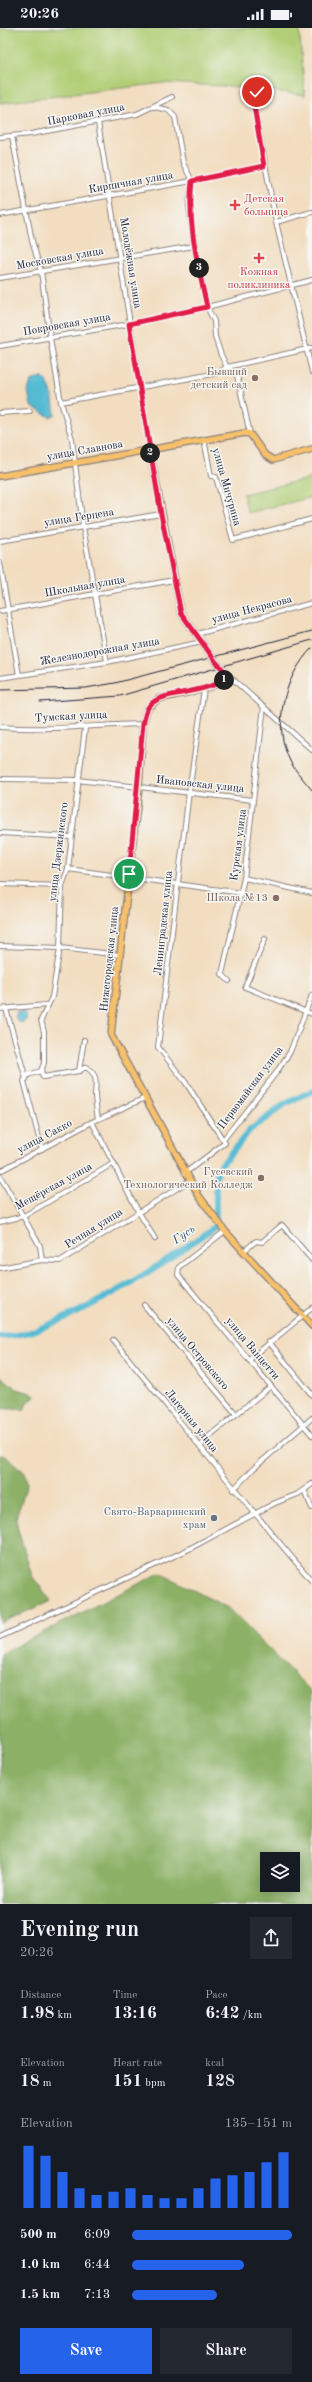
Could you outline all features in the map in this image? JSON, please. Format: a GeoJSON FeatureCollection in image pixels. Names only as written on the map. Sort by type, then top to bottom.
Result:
{"type":"FeatureCollection","features":[{"type":"Feature","properties":{"kind":"main road","name":"улица Славнова"},"geometry":{"type":"LineString","coordinates":[[0,476],[204,439],[247,434]]}},
{"type":"Feature","properties":{"kind":"main road"},"geometry":{"type":"LineString","coordinates":[[247,434],[265,455],[273,460],[312,449]]}},
{"type":"Feature","properties":{"kind":"main road","name":"Молодёжная улица"},"geometry":{"type":"LineString","coordinates":[[150,450],[181,613],[229,676]]}},
{"type":"Feature","properties":{"kind":"main road","name":"Нижегородская улица"},"geometry":{"type":"LineString","coordinates":[[229,676],[220,683],[204,689],[158,699],[151,703],[147,709],[143,724],[139,787],[111,1035],[189,1181],[211,1214],[312,1326]]}},
{"type":"Feature","properties":{"kind":"street"},"geometry":{"type":"LineString","coordinates":[[257,92],[253,100],[264,166],[312,372]]}},
{"type":"Feature","properties":{"kind":"street","name":"Парковая улица"},"geometry":{"type":"LineString","coordinates":[[0,136],[7,134],[12,136],[137,114],[154,108],[172,96]]}},
{"type":"Feature","properties":{"kind":"street"},"geometry":{"type":"LineString","coordinates":[[154,108],[168,110],[175,118],[183,163],[192,181],[189,205],[194,246],[207,307],[214,321],[215,337],[227,367],[237,375],[247,434]]}},
{"type":"Feature","properties":{"kind":"street","name":"Молодёжная улица"},"geometry":{"type":"LineString","coordinates":[[98,122],[118,258],[141,388],[150,450]]}},
{"type":"Feature","properties":{"kind":"street"},"geometry":{"type":"LineString","coordinates":[[12,136],[26,211],[41,271],[50,338],[61,402],[72,439],[83,527],[107,662]]}},
{"type":"Feature","properties":{"kind":"street","name":"Кирпичная улица"},"geometry":{"type":"LineString","coordinates":[[0,215],[192,181],[264,166]]}},
{"type":"Feature","properties":{"kind":"street"},"geometry":{"type":"LineString","coordinates":[[276,222],[312,212]]}},
{"type":"Feature","properties":{"kind":"street","name":"Московская улица"},"geometry":{"type":"LineString","coordinates":[[0,278],[194,246]]}},
{"type":"Feature","properties":{"kind":"street","name":"Покровская улица"},"geometry":{"type":"LineString","coordinates":[[0,346],[129,324],[207,307],[312,280]]}},
{"type":"Feature","properties":{"kind":"street"},"geometry":{"type":"LineString","coordinates":[[61,402],[218,374],[227,367],[312,348]]}},
{"type":"Feature","properties":{"kind":"street"},"geometry":{"type":"LineString","coordinates":[[0,413],[30,411]]}},
{"type":"Feature","properties":{"kind":"street","name":"улица Мичурина"},"geometry":{"type":"LineString","coordinates":[[204,439],[211,476],[216,477],[233,540],[312,519]]}},
{"type":"Feature","properties":{"kind":"street","name":"улица Герцена"},"geometry":{"type":"LineString","coordinates":[[0,541],[161,514]]}},
{"type":"Feature","properties":{"kind":"street"},"geometry":{"type":"LineString","coordinates":[[0,562],[19,675]]}},
{"type":"Feature","properties":{"kind":"street","name":"Школьная улица"},"geometry":{"type":"LineString","coordinates":[[0,611],[174,580]]}},
{"type":"Feature","properties":{"kind":"street","name":"улица Некрасова"},"geometry":{"type":"LineString","coordinates":[[197,634],[312,603]]}},
{"type":"Feature","properties":{"kind":"street","name":"Железнодорожная улица"},"geometry":{"type":"LineString","coordinates":[[0,678],[107,662],[202,642]]}},
{"type":"Feature","properties":{"kind":"street"},"geometry":{"type":"LineString","coordinates":[[229,676],[312,750]]}},
{"type":"Feature","properties":{"kind":"street","name":"Ленинградская улица"},"geometry":{"type":"LineString","coordinates":[[204,689],[177,883],[158,1047],[186,1083],[223,1140]]}},
{"type":"Feature","properties":{"kind":"street","name":"Курская улица"},"geometry":{"type":"LineString","coordinates":[[229,981],[222,974],[242,893],[264,706]]}},
{"type":"Feature","properties":{"kind":"street","name":"Тумская улица"},"geometry":{"type":"LineString","coordinates":[[0,727],[85,728],[102,724],[143,724]]}},
{"type":"Feature","properties":{"kind":"street","name":"улица Дзержинского"},"geometry":{"type":"LineString","coordinates":[[41,1071],[44,1063],[44,1032],[41,1020],[52,997],[60,948],[62,886],[68,870],[70,837],[85,728]]}},
{"type":"Feature","properties":{"kind":"street","name":"Ивановская улица"},"geometry":{"type":"LineString","coordinates":[[0,779],[77,780],[254,800]]}},
{"type":"Feature","properties":{"kind":"street"},"geometry":{"type":"LineString","coordinates":[[0,833],[70,837]]}},
{"type":"Feature","properties":{"kind":"street"},"geometry":{"type":"LineString","coordinates":[[68,870],[177,883],[242,893]]}},
{"type":"Feature","properties":{"kind":"street"},"geometry":{"type":"LineString","coordinates":[[244,878],[312,893]]}},
{"type":"Feature","properties":{"kind":"street"},"geometry":{"type":"LineString","coordinates":[[0,884],[62,886]]}},
{"type":"Feature","properties":{"kind":"street"},"geometry":{"type":"LineString","coordinates":[[265,939],[245,987],[312,1014]]}},
{"type":"Feature","properties":{"kind":"street"},"geometry":{"type":"LineString","coordinates":[[0,946],[60,948],[120,955]]}},
{"type":"Feature","properties":{"kind":"street","name":"Первомайская улица"},"geometry":{"type":"LineString","coordinates":[[185,1173],[225,1143],[223,1140],[276,1073],[290,1052],[312,995]]}},
{"type":"Feature","properties":{"kind":"street"},"geometry":{"type":"LineString","coordinates":[[0,1009],[47,1005]]}},
{"type":"Feature","properties":{"kind":"street"},"geometry":{"type":"LineString","coordinates":[[6,1009],[26,1079]]}},
{"type":"Feature","properties":{"kind":"street"},"geometry":{"type":"LineString","coordinates":[[79,1071],[84,1040]]}},
{"type":"Feature","properties":{"kind":"street"},"geometry":{"type":"LineString","coordinates":[[42,1149],[24,1081],[28,1075],[41,1071],[43,1076],[79,1071],[86,1067],[94,1072],[97,1081],[96,1094],[98,1119]]}},
{"type":"Feature","properties":{"kind":"street","name":"улица Сакко"},"geometry":{"type":"LineString","coordinates":[[0,1171],[92,1122],[145,1098]]}},
{"type":"Feature","properties":{"kind":"street"},"geometry":{"type":"LineString","coordinates":[[92,1122],[138,1211],[155,1239]]}},
{"type":"Feature","properties":{"kind":"street","name":"Мещёрская улица"},"geometry":{"type":"LineString","coordinates":[[0,1222],[24,1216],[114,1163]]}},
{"type":"Feature","properties":{"kind":"street"},"geometry":{"type":"LineString","coordinates":[[0,1176],[40,1246],[42,1260]]}},
{"type":"Feature","properties":{"kind":"street","name":"Речная улица"},"geometry":{"type":"LineString","coordinates":[[0,1268],[42,1260],[60,1260],[189,1181]]}},
{"type":"Feature","properties":{"kind":"street"},"geometry":{"type":"LineString","coordinates":[[244,1251],[256,1241],[262,1242],[282,1225],[312,1260]]}},
{"type":"Feature","properties":{"kind":"street","name":"улица Ванцетти"},"geometry":{"type":"LineString","coordinates":[[225,1231],[179,1267],[178,1275],[312,1435]]}},
{"type":"Feature","properties":{"kind":"street","name":"улица Островского"},"geometry":{"type":"LineString","coordinates":[[144,1305],[236,1414]]}},
{"type":"Feature","properties":{"kind":"street"},"geometry":{"type":"LineString","coordinates":[[249,1360],[312,1308]]}},
{"type":"Feature","properties":{"kind":"street","name":"Лагерная улица"},"geometry":{"type":"LineString","coordinates":[[113,1340],[201,1446],[234,1490],[312,1581]]}},
{"type":"Feature","properties":{"kind":"street"},"geometry":{"type":"LineString","coordinates":[[269,1342],[312,1395]]}},
{"type":"Feature","properties":{"kind":"street"},"geometry":{"type":"LineString","coordinates":[[201,1446],[208,1437],[271,1386]]}},
{"type":"Feature","properties":{"kind":"street"},"geometry":{"type":"LineString","coordinates":[[234,1490],[312,1418]]}},
{"type":"Feature","properties":{"kind":"street"},"geometry":{"type":"LineString","coordinates":[[0,1637],[185,1551],[254,1514],[304,1490],[312,1484]]}},
{"type":"Feature","properties":{"kind":"street"},"geometry":{"type":"LineString","coordinates":[[304,1490],[312,1508]]}},
{"type":"Feature","properties":{"kind":"green space"},"geometry":{"type":"Polygon","coordinates":[[[0,28],[299,28],[305,95],[240,87],[163,83],[0,103],[0,28]]]}},
{"type":"Feature","properties":{"kind":"green space"},"geometry":{"type":"Polygon","coordinates":[[[312,478],[312,497],[248,513],[243,494],[312,478]]]}},
{"type":"Feature","properties":{"kind":"green space"},"geometry":{"type":"Polygon","coordinates":[[[0,1376],[17,1389],[34,1394],[35,1397],[27,1403],[24,1410],[0,1408],[0,1376]]]}},
{"type":"Feature","properties":{"kind":"green space"},"geometry":{"type":"Polygon","coordinates":[[[0,1455],[7,1457],[25,1473],[27,1484],[16,1518],[18,1530],[32,1576],[51,1601],[0,1623],[0,1455]]]}},
{"type":"Feature","properties":{"kind":"green space"},"geometry":{"type":"Polygon","coordinates":[[[160,1573],[228,1608],[312,1692],[312,1904],[0,1904],[0,1654],[160,1573]]]}},
{"type":"Feature","properties":{"kind":"water"},"geometry":{"type":"Polygon","coordinates":[[[42,377],[50,389],[53,399],[55,415],[50,417],[31,406],[28,391],[31,381],[42,377]]]}},
{"type":"Feature","properties":{"kind":"water"},"geometry":{"type":"Polygon","coordinates":[[[19,1012],[23,1012],[25,1013],[25,1021],[19,1022],[16,1019],[16,1015],[19,1012]]]}},
{"type":"Feature","properties":{"kind":"waterway","name":"Гусь"},"geometry":{"type":"LineString","coordinates":[[0,1337],[30,1332],[103,1299],[149,1271],[216,1226],[216,1177],[221,1165],[250,1130],[285,1104],[312,1091]]}},
{"type":"Feature","properties":{"kind":"railway"},"geometry":{"type":"LineString","coordinates":[[0,690],[86,688],[115,683],[312,631]]}},
{"type":"Feature","properties":{"kind":"railway"},"geometry":{"type":"LineString","coordinates":[[40,702],[120,696],[312,640]]}},
{"type":"Feature","properties":{"kind":"railway"},"geometry":{"type":"LineString","coordinates":[[312,648],[294,673],[288,687],[281,718],[285,748],[291,763],[298,774],[312,790]]}},
{"type":"Feature","properties":{"kind":"place","name":"Детская больница"},"geometry":{"type":"Point","coordinates":[235,205]}},
{"type":"Feature","properties":{"kind":"place","name":"Кожная поликлиника"},"geometry":{"type":"Point","coordinates":[259,258]}},
{"type":"Feature","properties":{"kind":"place","name":"Бывший детский сад"},"geometry":{"type":"Point","coordinates":[255,378]}},
{"type":"Feature","properties":{"kind":"place","name":"Школа №13"},"geometry":{"type":"Point","coordinates":[276,898]}},
{"type":"Feature","properties":{"kind":"place","name":"Гусевский Технологический Колледж"},"geometry":{"type":"Point","coordinates":[261,1178]}},
{"type":"Feature","properties":{"kind":"place","name":"Свято-Варваринский храм"},"geometry":{"type":"Point","coordinates":[214,1518]}},
{"type":"Feature","properties":{"kind":"route"},"geometry":{"type":"LineString","coordinates":[[129,874],[139,787],[143,724],[147,709],[151,703],[158,699],[204,689],[220,683],[229,676],[222,666],[216,662],[181,613],[161,514],[141,388],[129,324],[207,307],[194,246],[189,205],[192,181],[264,166],[253,100],[257,92]]}}]}
